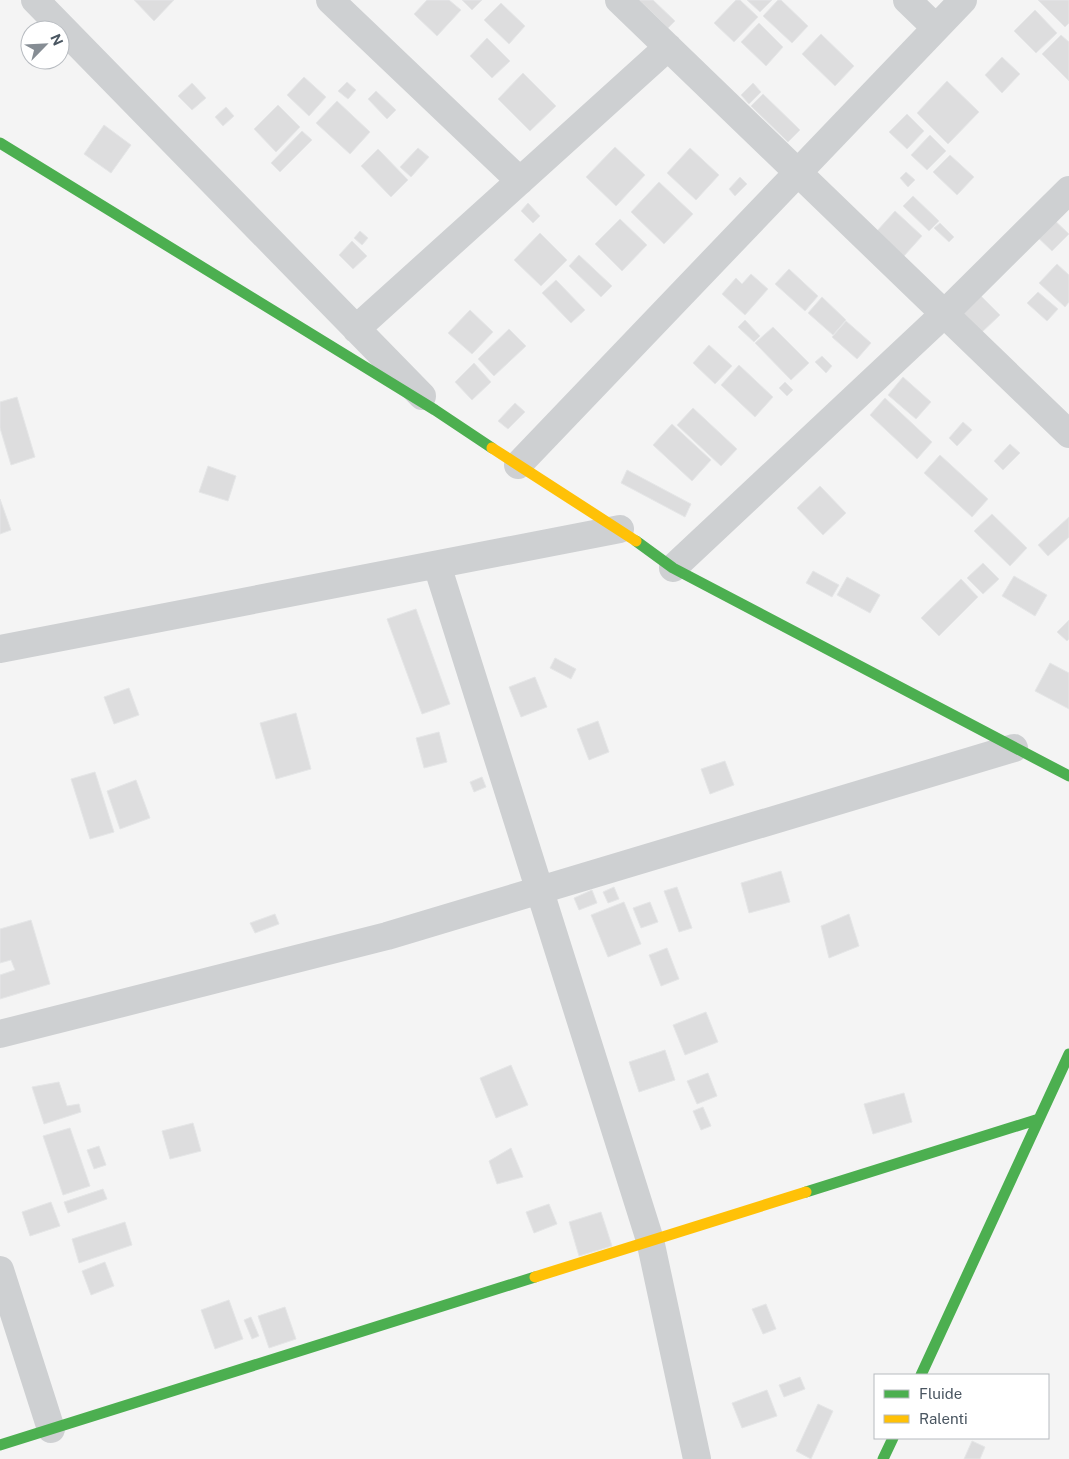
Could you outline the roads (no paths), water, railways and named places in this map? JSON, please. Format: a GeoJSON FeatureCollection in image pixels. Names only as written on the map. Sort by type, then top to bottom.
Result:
{"type":"FeatureCollection","features":[{"type":"Feature","properties":{"kind":"street"},"geometry":{"type":"LineString","coordinates":[[35,0],[435,410]]}},
{"type":"Feature","properties":{"kind":"street"},"geometry":{"type":"LineString","coordinates":[[330,0],[520,181]]}},
{"type":"Feature","properties":{"kind":"street"},"geometry":{"type":"LineString","coordinates":[[619,0],[1069,434]]}},
{"type":"Feature","properties":{"kind":"street"},"geometry":{"type":"LineString","coordinates":[[907,0],[936,28]]}},
{"type":"Feature","properties":{"kind":"street"},"geometry":{"type":"LineString","coordinates":[[518,465],[963,0]]}},
{"type":"Feature","properties":{"kind":"street"},"geometry":{"type":"LineString","coordinates":[[356,329],[668,47]]}},
{"type":"Feature","properties":{"kind":"street"},"geometry":{"type":"LineString","coordinates":[[0,144],[435,410],[620,529],[673,568],[1069,776]]}},
{"type":"Feature","properties":{"kind":"street"},"geometry":{"type":"LineString","coordinates":[[673,568],[944,314],[1069,190]]}},
{"type":"Feature","properties":{"kind":"street"},"geometry":{"type":"LineString","coordinates":[[0,649],[620,529]]}},
{"type":"Feature","properties":{"kind":"street"},"geometry":{"type":"LineString","coordinates":[[437,565],[650,1240],[697,1459]]}},
{"type":"Feature","properties":{"kind":"street"},"geometry":{"type":"LineString","coordinates":[[0,1034],[387,936],[1014,748]]}},
{"type":"Feature","properties":{"kind":"street"},"geometry":{"type":"LineString","coordinates":[[921,1374],[1069,1054]]}},
{"type":"Feature","properties":{"kind":"street"},"geometry":{"type":"LineString","coordinates":[[0,1445],[650,1240],[1039,1120]]}},
{"type":"Feature","properties":{"kind":"street"},"geometry":{"type":"LineString","coordinates":[[0,1270],[51,1429]]}},
{"type":"Feature","properties":{"kind":"street"},"geometry":{"type":"LineString","coordinates":[[883,1459],[892,1439]]}}]}
